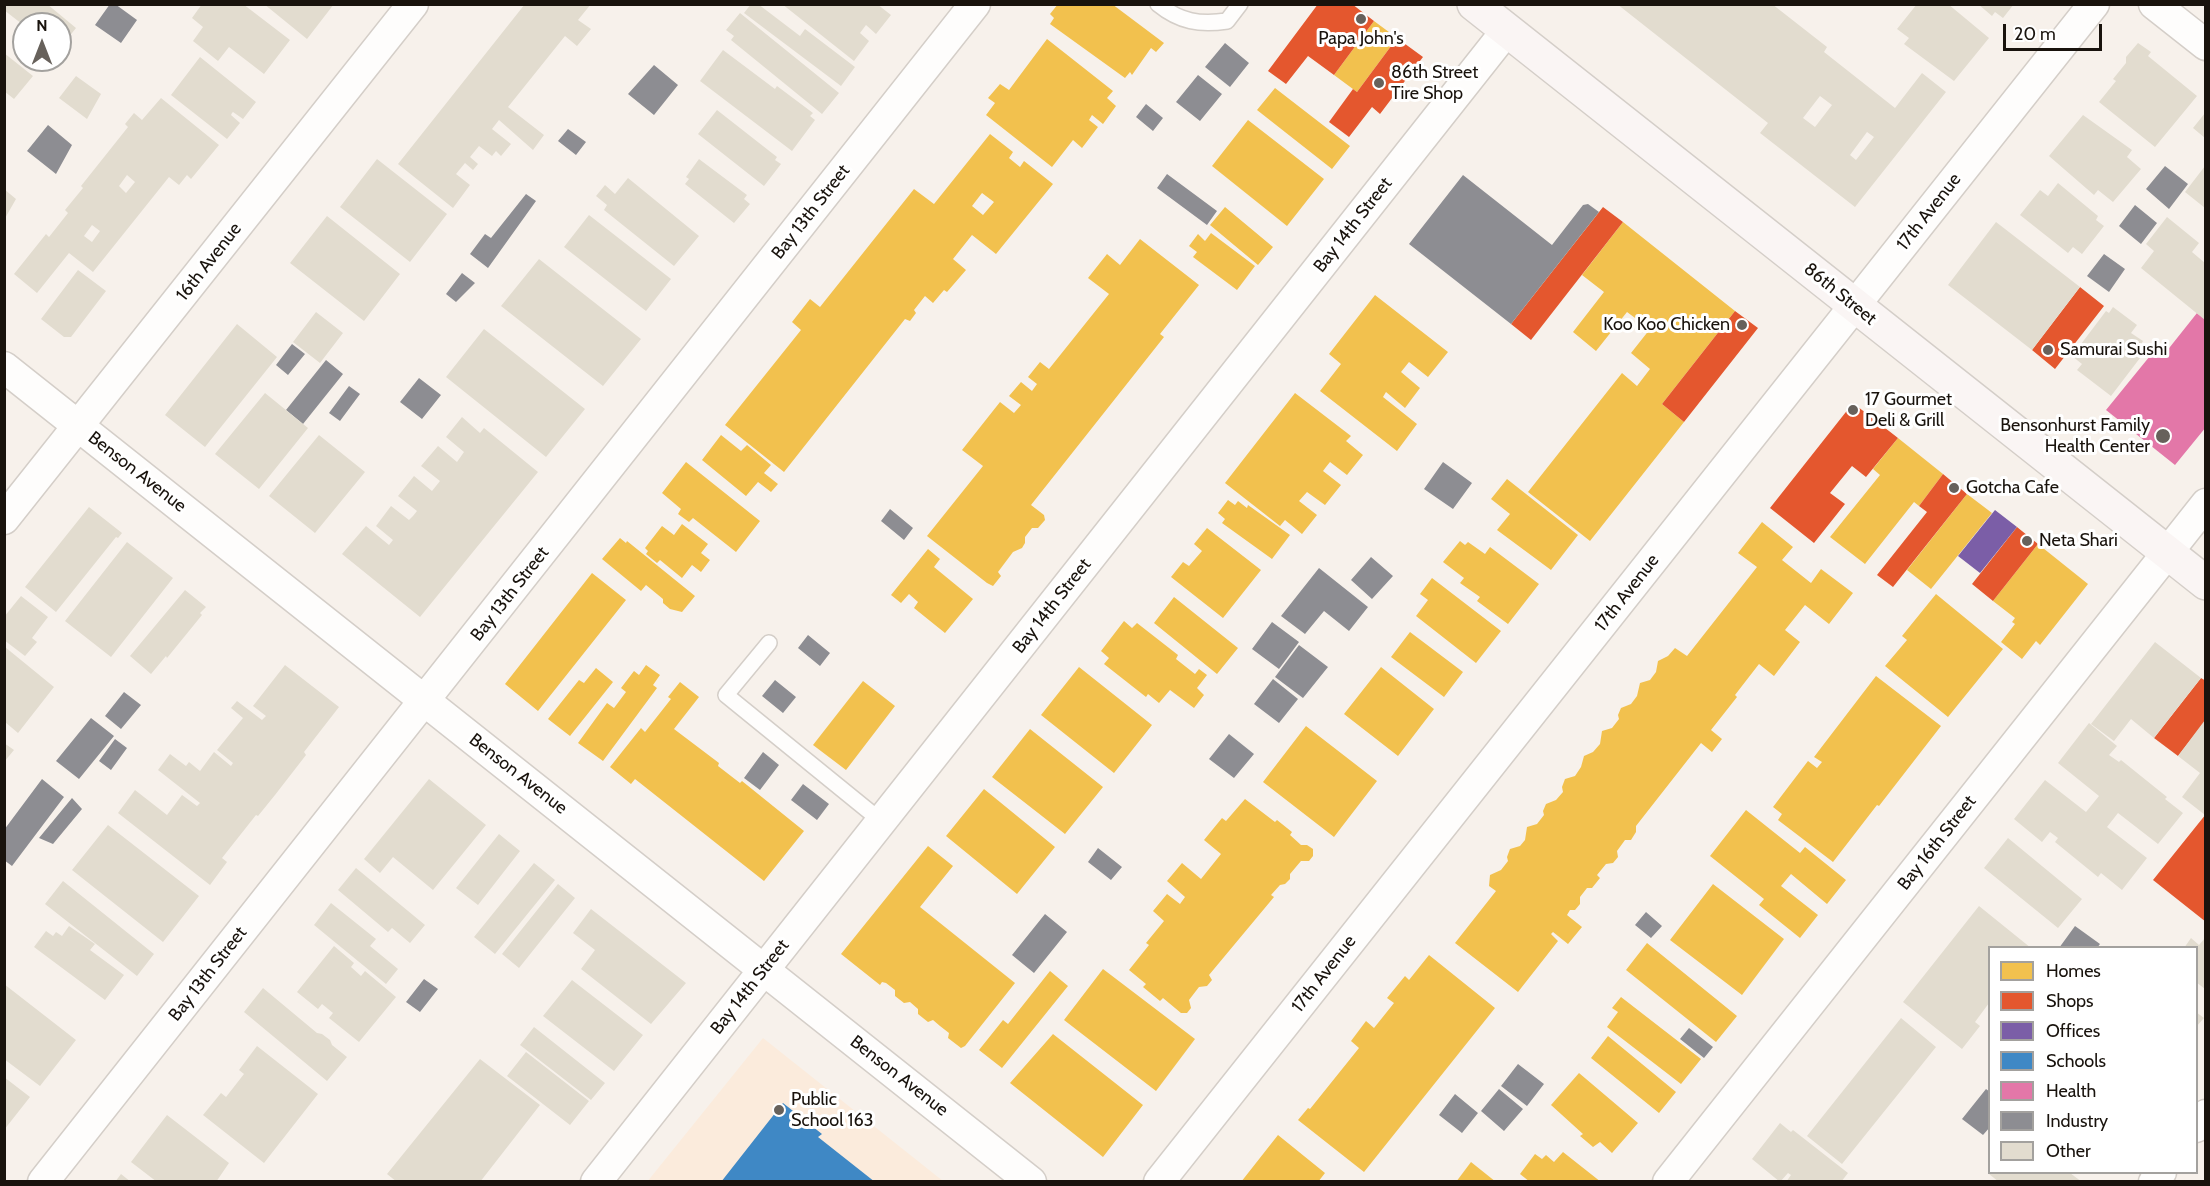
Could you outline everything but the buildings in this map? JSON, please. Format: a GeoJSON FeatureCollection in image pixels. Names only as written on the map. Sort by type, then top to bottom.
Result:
{"type":"FeatureCollection","features":[{"type":"Feature","properties":{"kind":"main road","name":"86th Street"},"geometry":{"type":"LineString","coordinates":[[1474,4],[2205,584]]}},
{"type":"Feature","properties":{"kind":"street","name":"16th Avenue"},"geometry":{"type":"LineString","coordinates":[[4,519],[413,4]]}},
{"type":"Feature","properties":{"kind":"street","name":"Bay 13th Street"},"geometry":{"type":"LineString","coordinates":[[43,1182],[975,4]]}},
{"type":"Feature","properties":{"kind":"street","name":"17th Avenue"},"geometry":{"type":"LineString","coordinates":[[1159,1182],[2094,4]]}},
{"type":"Feature","properties":{"kind":"street"},"geometry":{"type":"LineString","coordinates":[[2154,4],[2205,45]]}},
{"type":"Feature","properties":{"kind":"street","name":"Bay 14th Street"},"geometry":{"type":"LineString","coordinates":[[596,1182],[1507,30]]}},
{"type":"Feature","properties":{"kind":"street","name":"Benson Avenue"},"geometry":{"type":"LineString","coordinates":[[4,367],[1031,1182]]}},
{"type":"Feature","properties":{"kind":"street","name":"Bay 16th Street"},"geometry":{"type":"LineString","coordinates":[[1668,1182],[2205,504]]}},
{"type":"Feature","properties":{"kind":"lane"},"geometry":{"type":"LineString","coordinates":[[1158,4],[1171,15],[1204,24],[1227,21],[1240,4]]}},
{"type":"Feature","properties":{"kind":"lane"},"geometry":{"type":"LineString","coordinates":[[769,643],[726,695],[881,821]]}},
{"type":"Feature","properties":{"kind":"shaded area","name":"Public School 163"},"geometry":{"type":"Polygon","coordinates":[[[763,1038],[943,1181],[647,1182],[763,1038]]]}},
{"type":"Feature","properties":{"kind":"place","name":"Papa John's"},"geometry":{"type":"Point","coordinates":[1361,19]}},
{"type":"Feature","properties":{"kind":"place","name":"86th Street Tire Shop"},"geometry":{"type":"Point","coordinates":[1379,83]}},
{"type":"Feature","properties":{"kind":"place","name":"Koo Koo Chicken"},"geometry":{"type":"Point","coordinates":[1742,325]}},
{"type":"Feature","properties":{"kind":"place","name":"Samurai Sushi"},"geometry":{"type":"Point","coordinates":[2048,350]}},
{"type":"Feature","properties":{"kind":"place","name":"17 Gourmet Deli & Grill"},"geometry":{"type":"Point","coordinates":[1853,410]}},
{"type":"Feature","properties":{"kind":"place","name":"Bensonhurst Family Health Center"},"geometry":{"type":"Point","coordinates":[2163,436]}},
{"type":"Feature","properties":{"kind":"place","name":"Gotcha Cafe"},"geometry":{"type":"Point","coordinates":[1954,488]}},
{"type":"Feature","properties":{"kind":"place","name":"Neta Shari"},"geometry":{"type":"Point","coordinates":[2027,541]}},
{"type":"Feature","properties":{"kind":"place","name":"Public School 163"},"geometry":{"type":"Point","coordinates":[779,1110]}}]}
